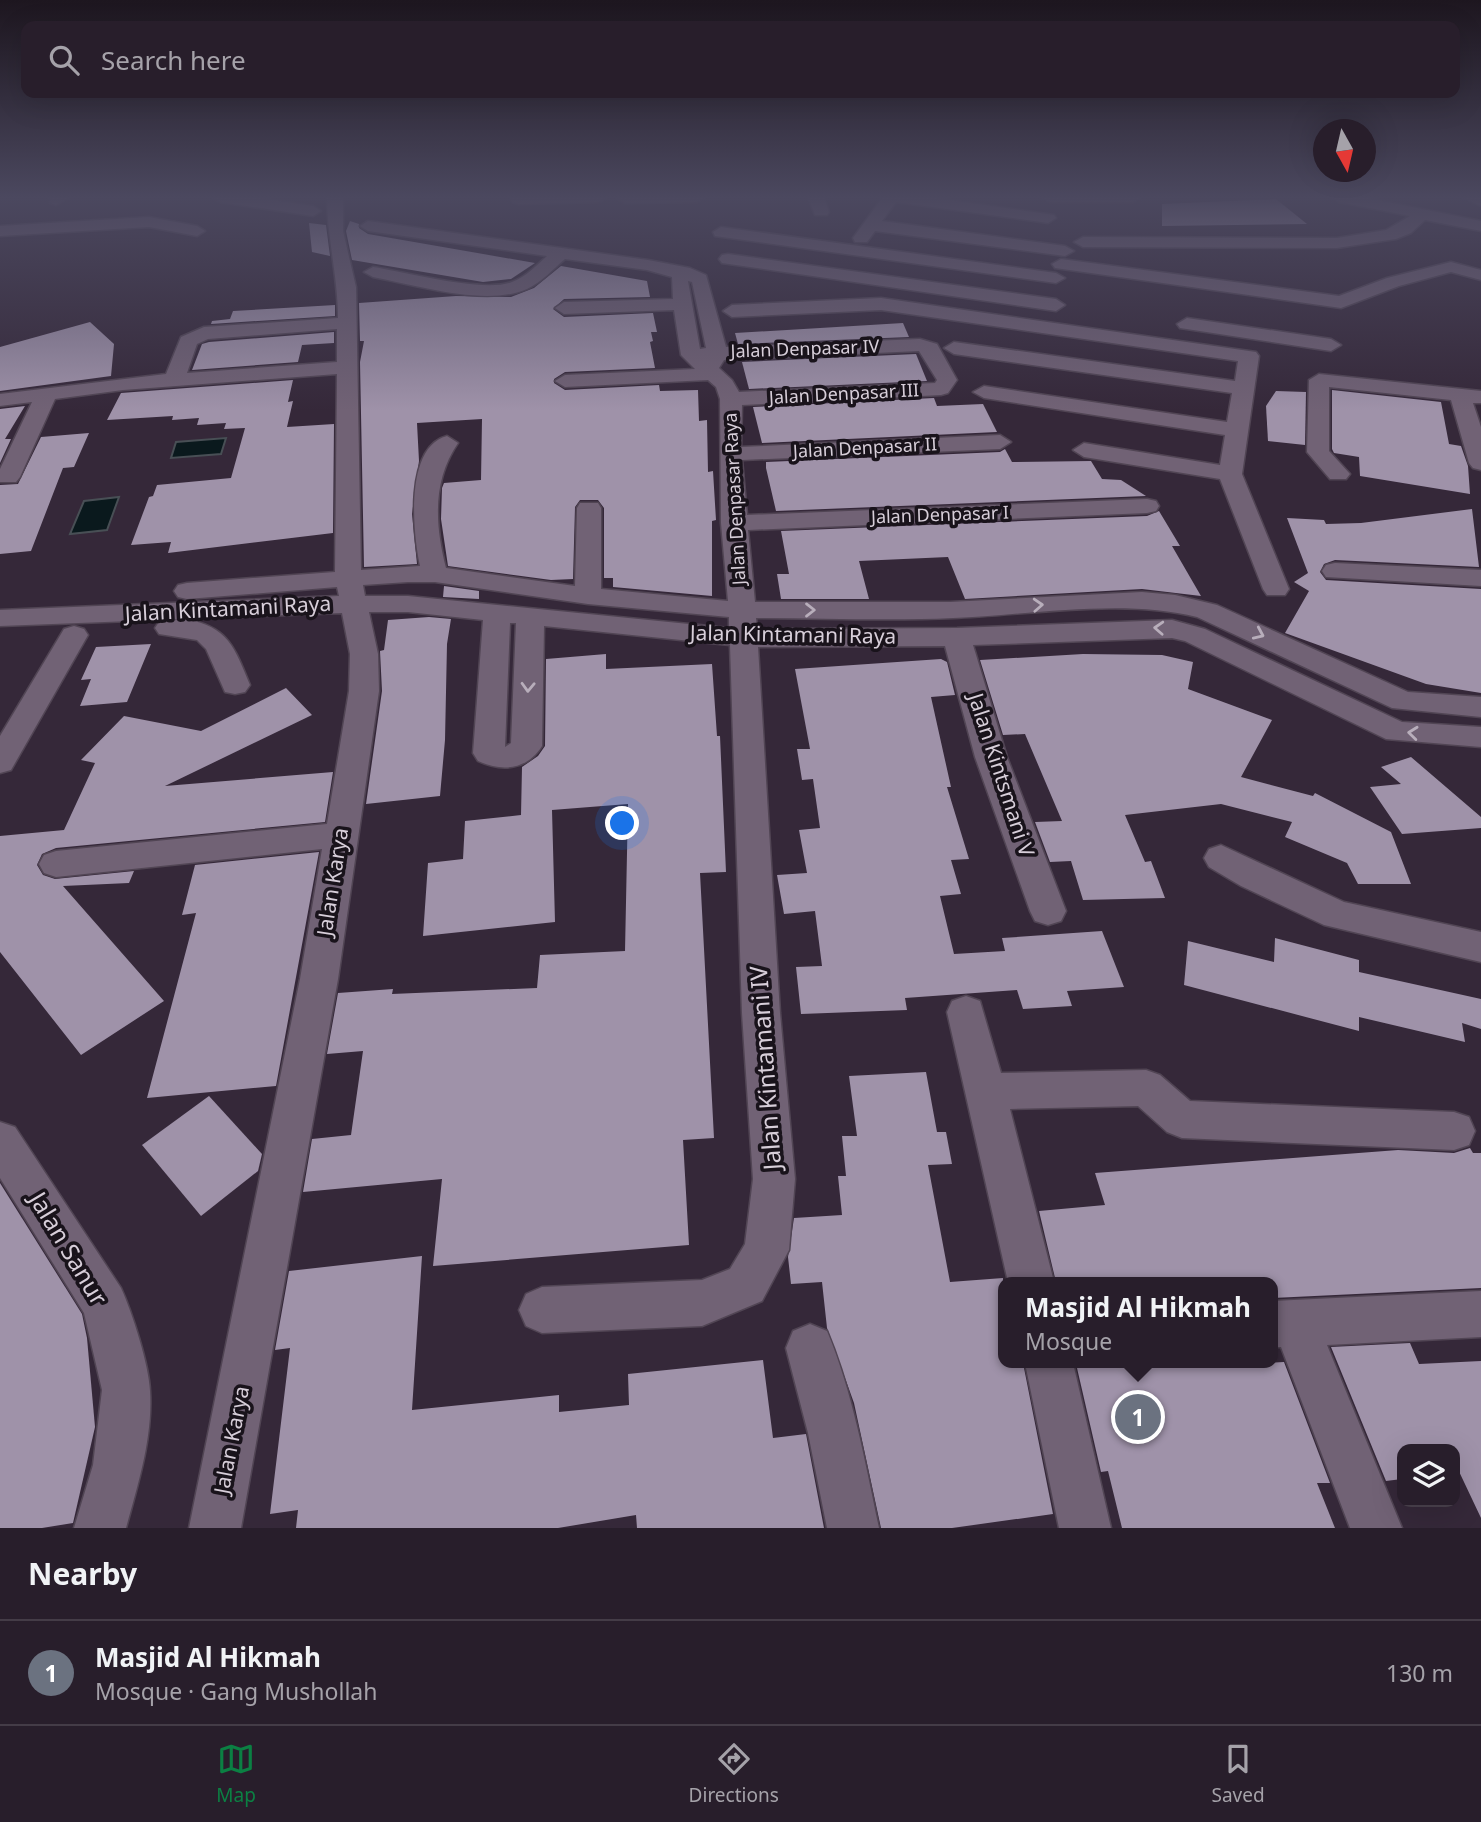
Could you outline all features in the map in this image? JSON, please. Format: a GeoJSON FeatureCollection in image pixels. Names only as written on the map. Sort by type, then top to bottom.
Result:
{"type":"FeatureCollection","features":[{"type":"Feature","properties":{"kind":"street","name":"Jalan Karya"},"geometry":{"type":"LineString","coordinates":[[215,1528],[319,979],[364,691],[364,654],[348,576],[347,287],[343,268]]}},
{"type":"Feature","properties":{"kind":"street"},"geometry":{"type":"LineString","coordinates":[[373,272],[486,290],[520,286],[542,268]]}},
{"type":"Feature","properties":{"kind":"street"},"geometry":{"type":"LineString","coordinates":[[660,268],[684,272]]}},
{"type":"Feature","properties":{"kind":"street"},"geometry":{"type":"LineString","coordinates":[[791,268],[1078,308]]}},
{"type":"Feature","properties":{"kind":"street"},"geometry":{"type":"LineString","coordinates":[[836,275],[840,268]]}},
{"type":"Feature","properties":{"kind":"street"},"geometry":{"type":"LineString","coordinates":[[1063,268],[1052,304],[1065,328]]}},
{"type":"Feature","properties":{"kind":"street"},"geometry":{"type":"LineString","coordinates":[[1152,268],[1217,284],[1393,282],[1446,268]]}},
{"type":"Feature","properties":{"kind":"street"},"geometry":{"type":"LineString","coordinates":[[1455,268],[1481,277]]}},
{"type":"Feature","properties":{"kind":"street","name":"Jalan Denpasar Raya"},"geometry":{"type":"LineString","coordinates":[[707,363],[700,279],[684,272],[678,280],[681,304],[707,363],[725,384],[731,399],[733,523],[743,624]]}},
{"type":"Feature","properties":{"kind":"street"},"geometry":{"type":"LineString","coordinates":[[836,275],[846,295]]}},
{"type":"Feature","properties":{"kind":"street"},"geometry":{"type":"LineString","coordinates":[[824,306],[846,295],[881,304],[1249,356],[1230,474],[1276,589]]}},
{"type":"Feature","properties":{"kind":"street"},"geometry":{"type":"LineString","coordinates":[[564,308],[681,304]]}},
{"type":"Feature","properties":{"kind":"street"},"geometry":{"type":"LineString","coordinates":[[732,311],[881,304]]}},
{"type":"Feature","properties":{"kind":"street"},"geometry":{"type":"LineString","coordinates":[[1172,322],[1331,345]]}},
{"type":"Feature","properties":{"kind":"street"},"geometry":{"type":"LineString","coordinates":[[175,379],[188,341],[204,333],[347,323]]}},
{"type":"Feature","properties":{"kind":"street","name":"Jalan Denpasar IV"},"geometry":{"type":"LineString","coordinates":[[565,381],[707,363],[920,345]]}},
{"type":"Feature","properties":{"kind":"street","name":"Jalan Denpasar III"},"geometry":{"type":"LineString","coordinates":[[731,399],[941,389],[947,380],[930,348],[920,345]]}},
{"type":"Feature","properties":{"kind":"street"},"geometry":{"type":"LineString","coordinates":[[954,348],[1243,388]]}},
{"type":"Feature","properties":{"kind":"street"},"geometry":{"type":"LineString","coordinates":[[0,400],[175,379],[346,367]]}},
{"type":"Feature","properties":{"kind":"street"},"geometry":{"type":"LineString","coordinates":[[1338,474],[1318,452],[1319,380],[1471,395],[1481,462]]}},
{"type":"Feature","properties":{"kind":"street"},"geometry":{"type":"LineString","coordinates":[[984,392],[1237,429]]}},
{"type":"Feature","properties":{"kind":"street"},"geometry":{"type":"LineString","coordinates":[[8,477],[47,393]]}},
{"type":"Feature","properties":{"kind":"street","name":"Jalan Denpasar II"},"geometry":{"type":"LineString","coordinates":[[730,454],[1000,442]]}},
{"type":"Feature","properties":{"kind":"street"},"geometry":{"type":"LineString","coordinates":[[435,574],[426,518],[428,477],[432,464],[446,443]]}},
{"type":"Feature","properties":{"kind":"street"},"geometry":{"type":"LineString","coordinates":[[1084,450],[1230,474]]}},
{"type":"Feature","properties":{"kind":"street","name":"Jalan Denpasar I"},"geometry":{"type":"LineString","coordinates":[[733,523],[1147,506]]}},
{"type":"Feature","properties":{"kind":"street"},"geometry":{"type":"LineString","coordinates":[[588,596],[589,508]]}},
{"type":"Feature","properties":{"kind":"street"},"geometry":{"type":"LineString","coordinates":[[1335,570],[1481,578]]}},
{"type":"Feature","properties":{"kind":"street","name":"Jalan Kintamani Raya"},"geometry":{"type":"LineString","coordinates":[[0,599],[156,593],[348,576],[435,574],[588,596],[743,624],[1142,600],[1175,603],[1201,623],[1397,732],[1481,737]]}},
{"type":"Feature","properties":{"kind":"street","name":"Jalan Kintamani Raya"},"geometry":{"type":"LineString","coordinates":[[0,618],[408,604],[530,618],[743,624],[957,637],[1149,627],[1172,629],[1201,623],[1402,701],[1481,706]]}},
{"type":"Feature","properties":{"kind":"street"},"geometry":{"type":"LineString","coordinates":[[497,616],[489,753],[502,759],[515,756],[526,746],[530,618]]}},
{"type":"Feature","properties":{"kind":"street","name":"Jalan Kintamani IV"},"geometry":{"type":"LineString","coordinates":[[542,1310],[702,1303],[746,1285],[767,1250],[774,1179],[761,1013],[743,624]]}},
{"type":"Feature","properties":{"kind":"street"},"geometry":{"type":"LineString","coordinates":[[0,638],[175,628],[209,632],[218,641],[235,685]]}},
{"type":"Feature","properties":{"kind":"street"},"geometry":{"type":"LineString","coordinates":[[0,762],[74,635]]}},
{"type":"Feature","properties":{"kind":"street","name":"Jalan Kintsmani V"},"geometry":{"type":"LineString","coordinates":[[957,637],[991,757],[1048,911]]}},
{"type":"Feature","properties":{"kind":"street"},"geometry":{"type":"LineString","coordinates":[[56,864],[340,835]]}},
{"type":"Feature","properties":{"kind":"street"},"geometry":{"type":"LineString","coordinates":[[1221,858],[1253,877],[1337,915],[1481,947]]}},
{"type":"Feature","properties":{"kind":"street"},"geometry":{"type":"LineString","coordinates":[[966,1012],[1030,1277]]}},
{"type":"Feature","properties":{"kind":"street"},"geometry":{"type":"LineString","coordinates":[[987,1091],[1146,1088],[1182,1119],[1454,1131]]}},
{"type":"Feature","properties":{"kind":"street","name":"Jalan Sanur"},"geometry":{"type":"LineString","coordinates":[[0,1141],[105,1304],[126,1390],[118,1465],[100,1528]]}},
{"type":"Feature","properties":{"kind":"street"},"geometry":{"type":"LineString","coordinates":[[1376,1528],[1284,1324],[1481,1314]]}},
{"type":"Feature","properties":{"kind":"street"},"geometry":{"type":"LineString","coordinates":[[810,1348],[833,1433],[853,1528]]}},
{"type":"Feature","properties":{"kind":"street"},"geometry":{"type":"LineString","coordinates":[[1050,1368],[1086,1528]]}},
{"type":"Feature","properties":{"kind":"shaded area"},"geometry":{"type":"Polygon","coordinates":[[[226,438],[221,454],[171,458],[176,442],[226,438]]]}},
{"type":"Feature","properties":{"kind":"shaded area"},"geometry":{"type":"Polygon","coordinates":[[[119,497],[107,530],[70,534],[84,501],[119,497]]]}},
{"type":"Feature","properties":{"kind":"building"},"geometry":{"type":"Polygon","coordinates":[[[401,268],[527,268],[511,279],[483,282],[401,268]]]}},
{"type":"Feature","properties":{"kind":"building"},"geometry":{"type":"Polygon","coordinates":[[[558,268],[574,268],[647,281],[650,297],[564,299],[553,309],[564,317],[653,313],[657,332],[651,332],[653,341],[650,342],[655,368],[565,372],[554,379],[554,383],[565,390],[659,385],[660,391],[698,390],[699,421],[707,420],[708,472],[713,471],[716,520],[712,521],[712,596],[613,587],[613,578],[604,578],[604,508],[598,500],[580,500],[575,507],[573,579],[551,580],[448,566],[441,519],[442,488],[444,483],[481,480],[482,419],[417,423],[419,461],[412,514],[417,564],[364,567],[360,362],[364,341],[360,341],[359,303],[456,296],[511,297],[534,288],[558,268]]]}},
{"type":"Feature","properties":{"kind":"building"},"geometry":{"type":"Polygon","coordinates":[[[335,305],[335,316],[211,324],[212,321],[230,319],[233,311],[335,305]]]}},
{"type":"Feature","properties":{"kind":"building"},"geometry":{"type":"Polygon","coordinates":[[[90,322],[114,344],[111,376],[0,391],[0,347],[90,322]]]}},
{"type":"Feature","properties":{"kind":"building"},"geometry":{"type":"Polygon","coordinates":[[[903,323],[909,337],[738,344],[735,333],[903,323]]]}},
{"type":"Feature","properties":{"kind":"building"},"geometry":{"type":"Polygon","coordinates":[[[334,332],[334,343],[302,345],[298,362],[192,370],[202,344],[209,342],[334,332]]]}},
{"type":"Feature","properties":{"kind":"building"},"geometry":{"type":"Polygon","coordinates":[[[916,354],[927,381],[749,389],[742,362],[916,354]]]}},
{"type":"Feature","properties":{"kind":"building"},"geometry":{"type":"Polygon","coordinates":[[[293,380],[288,402],[293,401],[287,427],[334,424],[333,533],[168,553],[171,542],[131,545],[149,497],[153,496],[157,485],[231,478],[245,428],[224,429],[226,423],[197,425],[199,418],[172,420],[173,416],[107,420],[121,393],[293,380]]]}},
{"type":"Feature","properties":{"kind":"building"},"geometry":{"type":"Polygon","coordinates":[[[1332,390],[1441,402],[1449,444],[1461,446],[1468,466],[1470,494],[1360,476],[1359,457],[1334,453],[1332,449],[1332,390]]]}},
{"type":"Feature","properties":{"kind":"building"},"geometry":{"type":"Polygon","coordinates":[[[1276,391],[1306,392],[1305,445],[1268,441],[1266,406],[1276,391]]]}},
{"type":"Feature","properties":{"kind":"building"},"geometry":{"type":"Polygon","coordinates":[[[934,398],[937,406],[983,404],[997,432],[762,443],[753,407],[934,398]]]}},
{"type":"Feature","properties":{"kind":"building"},"geometry":{"type":"Polygon","coordinates":[[[25,406],[5,439],[11,439],[0,463],[0,409],[25,406]]]}},
{"type":"Feature","properties":{"kind":"building"},"geometry":{"type":"Polygon","coordinates":[[[89,433],[74,467],[63,468],[31,551],[0,554],[0,485],[18,484],[41,437],[89,433]]]}},
{"type":"Feature","properties":{"kind":"building"},"geometry":{"type":"Polygon","coordinates":[[[1005,449],[1012,462],[1091,461],[1102,479],[1121,480],[1146,496],[776,511],[766,468],[766,462],[1000,452],[1005,449]]]}},
{"type":"Feature","properties":{"kind":"building"},"geometry":{"type":"Polygon","coordinates":[[[1472,509],[1479,567],[1335,560],[1324,564],[1320,572],[1326,580],[1481,589],[1481,693],[1426,684],[1285,633],[1309,591],[1294,582],[1308,573],[1287,518],[1324,520],[1326,524],[1361,523],[1472,509]]]}},
{"type":"Feature","properties":{"kind":"building"},"geometry":{"type":"Polygon","coordinates":[[[1159,511],[1180,546],[1172,546],[1201,596],[1142,589],[965,599],[948,557],[859,561],[869,599],[781,599],[777,574],[789,574],[781,531],[1147,516],[1159,511]]]}},
{"type":"Feature","properties":{"kind":"building"},"geometry":{"type":"Polygon","coordinates":[[[444,586],[479,591],[479,599],[443,597],[444,586]]]}},
{"type":"Feature","properties":{"kind":"building"},"geometry":{"type":"Polygon","coordinates":[[[429,617],[451,619],[447,644],[445,740],[440,796],[366,804],[382,691],[380,651],[384,650],[388,620],[429,617]]]}},
{"type":"Feature","properties":{"kind":"building"},"geometry":{"type":"Polygon","coordinates":[[[151,644],[127,702],[80,706],[91,679],[81,680],[96,647],[151,644]]]}},
{"type":"Feature","properties":{"kind":"building"},"geometry":{"type":"Polygon","coordinates":[[[606,654],[606,669],[712,664],[717,736],[720,736],[726,872],[700,873],[714,1138],[683,1140],[689,1245],[433,1266],[442,1179],[303,1192],[312,1139],[351,1135],[363,1051],[327,1054],[338,993],[393,989],[392,994],[537,988],[540,955],[625,951],[628,804],[552,810],[555,922],[423,936],[428,863],[463,859],[465,821],[521,815],[522,767],[538,756],[545,746],[546,659],[606,654]]]}},
{"type":"Feature","properties":{"kind":"building"},"geometry":{"type":"Polygon","coordinates":[[[1083,654],[1162,655],[1193,662],[1188,689],[1272,720],[1241,777],[1313,796],[1315,793],[1391,832],[1411,884],[1358,884],[1347,863],[1285,837],[1292,822],[1221,804],[1125,815],[1145,862],[1151,861],[1165,898],[1083,900],[1071,861],[1050,862],[1035,822],[1062,821],[1025,734],[1003,735],[980,660],[1083,654]]]}},
{"type":"Feature","properties":{"kind":"building"},"geometry":{"type":"Polygon","coordinates":[[[941,659],[947,662],[955,695],[931,697],[951,787],[947,787],[969,859],[951,860],[961,894],[940,896],[954,954],[1005,951],[1002,938],[1102,931],[1124,987],[1067,991],[1072,1006],[1023,1009],[1017,990],[905,998],[907,1010],[801,1014],[796,967],[822,966],[815,911],[784,914],[777,875],[807,873],[799,830],[820,828],[813,779],[802,780],[797,749],[810,749],[795,669],[941,659]]]}},
{"type":"Feature","properties":{"kind":"building"},"geometry":{"type":"Polygon","coordinates":[[[286,688],[312,715],[165,786],[333,772],[325,822],[56,848],[42,854],[37,865],[43,875],[55,879],[134,871],[129,883],[63,886],[164,1001],[81,1055],[0,952],[0,836],[64,830],[95,763],[81,760],[124,716],[201,731],[286,688]]]}},
{"type":"Feature","properties":{"kind":"building"},"geometry":{"type":"Polygon","coordinates":[[[1411,757],[1481,817],[1481,828],[1402,834],[1370,787],[1401,784],[1381,767],[1411,757]]]}},
{"type":"Feature","properties":{"kind":"building"},"geometry":{"type":"Polygon","coordinates":[[[319,852],[276,1086],[147,1098],[196,913],[182,915],[195,865],[319,852]]]}},
{"type":"Feature","properties":{"kind":"building"},"geometry":{"type":"Polygon","coordinates":[[[1275,938],[1359,960],[1359,972],[1481,999],[1481,1029],[1462,1023],[1465,1042],[1359,1017],[1359,1031],[1184,985],[1188,941],[1274,962],[1275,938]]]}},
{"type":"Feature","properties":{"kind":"building"},"geometry":{"type":"Polygon","coordinates":[[[926,1072],[937,1132],[946,1132],[952,1164],[928,1165],[950,1282],[998,1278],[998,1368],[1024,1368],[1053,1514],[952,1528],[881,1528],[854,1403],[827,1328],[822,1282],[791,1284],[788,1257],[794,1218],[842,1215],[838,1176],[846,1176],[842,1136],[857,1136],[849,1076],[926,1072]]]}},
{"type":"Feature","properties":{"kind":"building"},"geometry":{"type":"Polygon","coordinates":[[[209,1096],[262,1154],[258,1171],[201,1216],[142,1145],[209,1096]]]}},
{"type":"Feature","properties":{"kind":"building"},"geometry":{"type":"Polygon","coordinates":[[[1470,1148],[1473,1153],[1481,1153],[1481,1288],[1278,1298],[1278,1277],[1055,1277],[1039,1211],[1105,1205],[1095,1173],[1398,1150],[1454,1153],[1470,1148]]]}},
{"type":"Feature","properties":{"kind":"building"},"geometry":{"type":"Polygon","coordinates":[[[0,1183],[82,1314],[87,1338],[95,1427],[73,1523],[42,1528],[0,1528],[0,1183]]]}},
{"type":"Feature","properties":{"kind":"building"},"geometry":{"type":"Polygon","coordinates":[[[422,1256],[412,1410],[559,1395],[559,1412],[629,1405],[628,1374],[763,1360],[773,1438],[806,1434],[824,1528],[637,1528],[636,1515],[558,1528],[296,1528],[298,1510],[270,1514],[290,1348],[275,1350],[289,1271],[422,1256]]]}},
{"type":"Feature","properties":{"kind":"building"},"geometry":{"type":"Polygon","coordinates":[[[1410,1343],[1419,1364],[1481,1361],[1481,1518],[1460,1474],[1460,1444],[1397,1444],[1397,1480],[1386,1481],[1331,1347],[1410,1343]]]}},
{"type":"Feature","properties":{"kind":"building"},"geometry":{"type":"Polygon","coordinates":[[[1278,1362],[1284,1362],[1330,1483],[1317,1483],[1335,1528],[1122,1528],[1108,1471],[1101,1472],[1077,1368],[1278,1368],[1278,1362]]]}},
{"type":"Feature","properties":{"kind":"place","name":"Masjid Al Hikmah"},"geometry":{"type":"Point","coordinates":[1138,1417]}}]}
